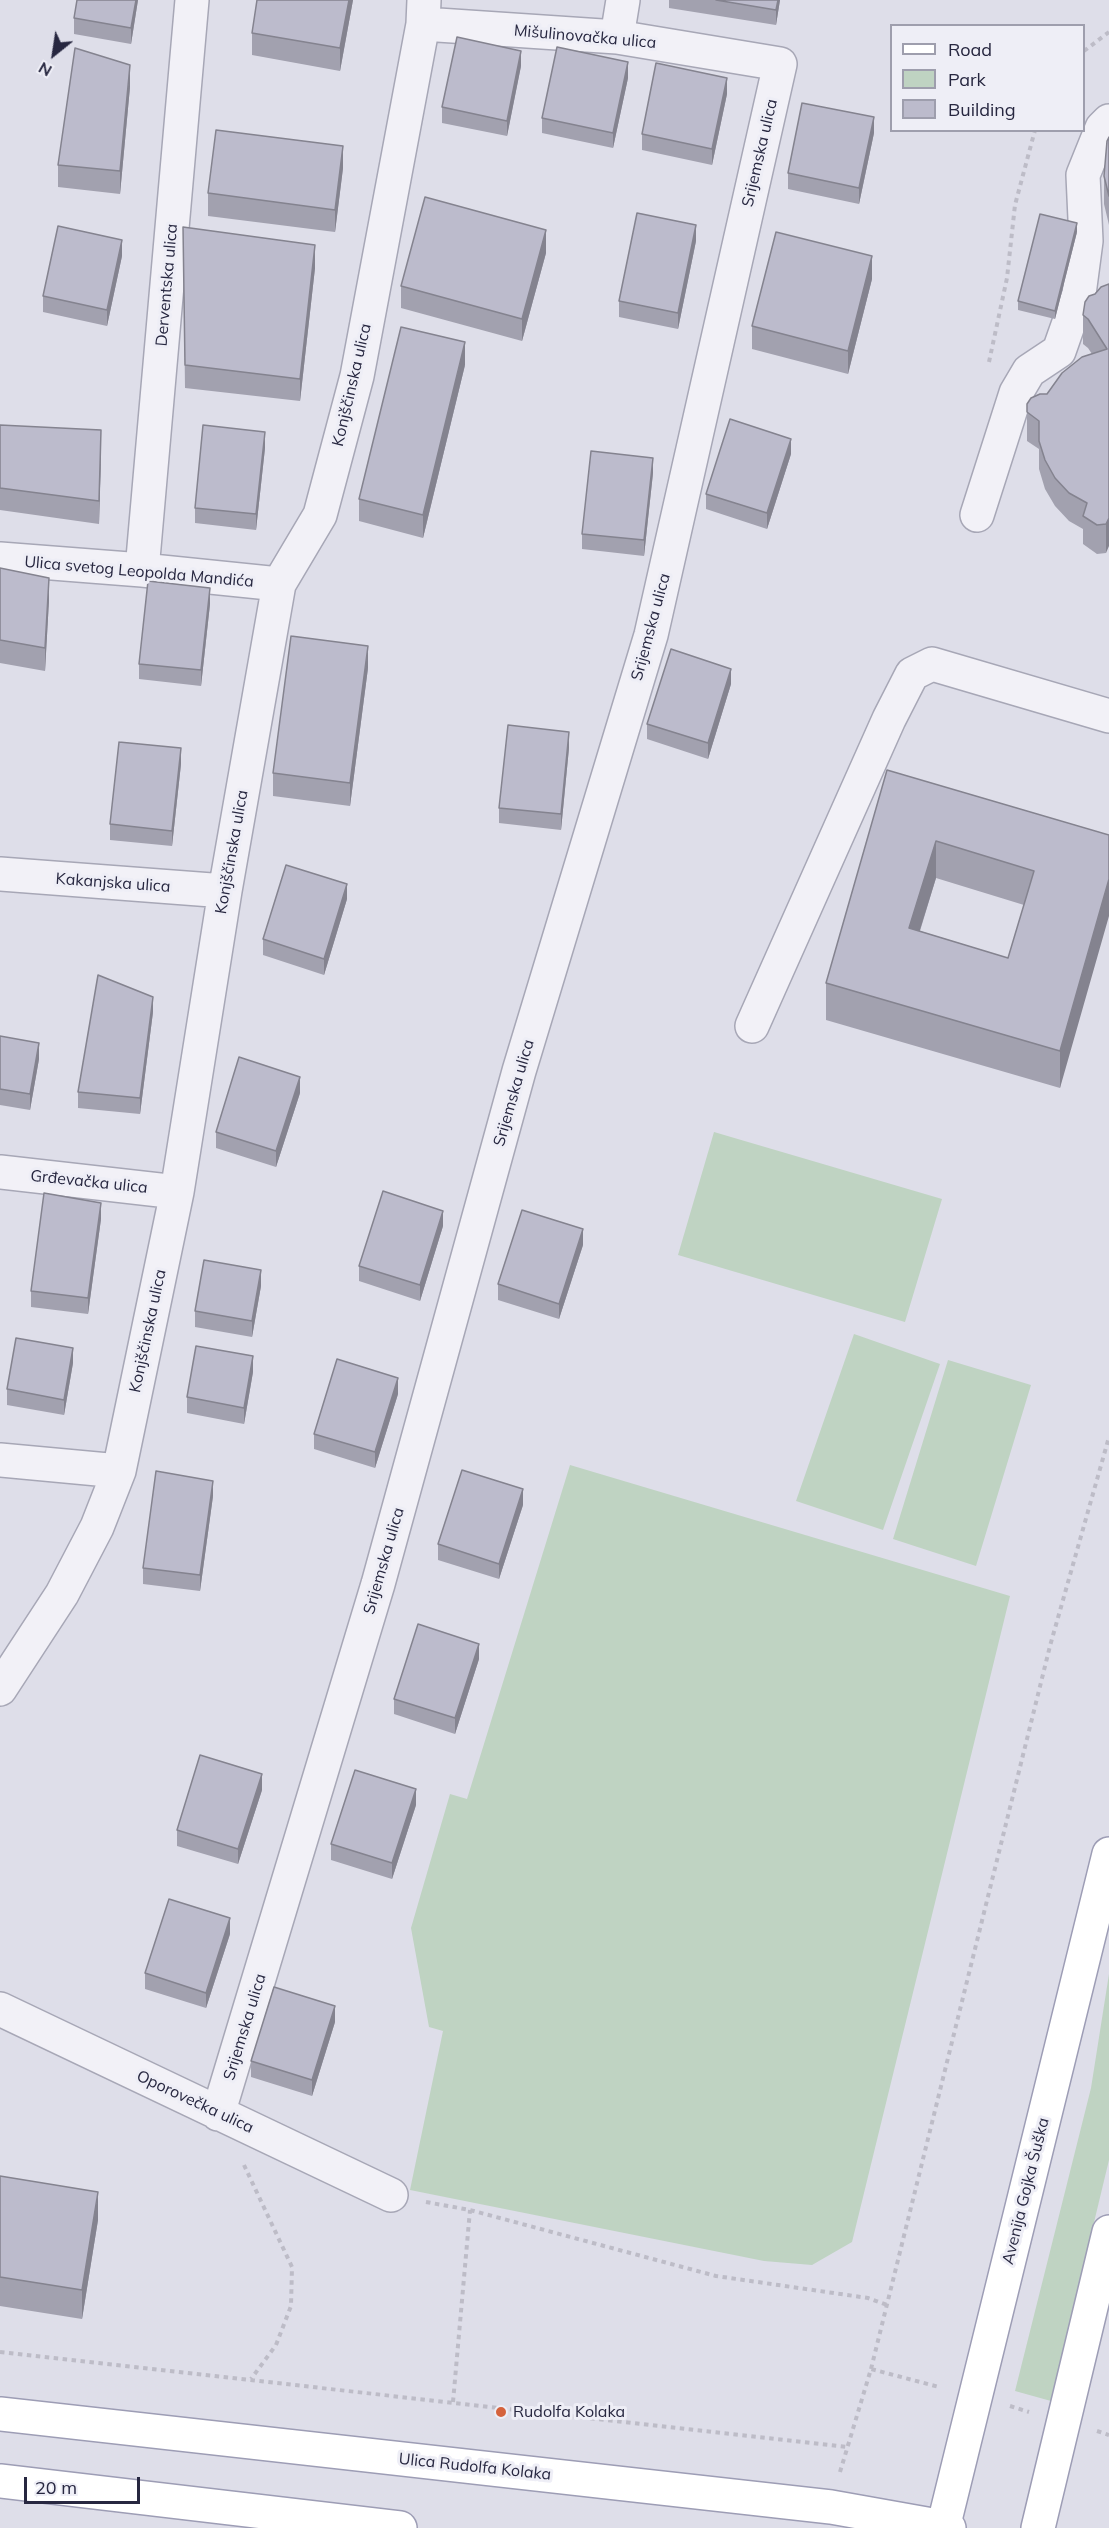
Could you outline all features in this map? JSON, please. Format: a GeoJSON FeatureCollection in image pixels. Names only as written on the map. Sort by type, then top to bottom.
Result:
{"type":"FeatureCollection","features":[{"type":"Feature","properties":{"kind":"main road","name":"Avenija Gojka Šuška"},"geometry":{"type":"LineString","coordinates":[[945,2527],[1109,1854]]}},
{"type":"Feature","properties":{"kind":"main road"},"geometry":{"type":"LineString","coordinates":[[1038,2528],[1109,2232]]}},
{"type":"Feature","properties":{"kind":"main road","name":"Ulica Rudolfa Kolaka"},"geometry":{"type":"LineString","coordinates":[[0,2414],[831,2507],[945,2527]]}},
{"type":"Feature","properties":{"kind":"main road"},"geometry":{"type":"LineString","coordinates":[[0,2481],[400,2528]]}},
{"type":"Feature","properties":{"kind":"street","name":"Derventska ulica"},"geometry":{"type":"LineString","coordinates":[[142,570],[192,0]]}},
{"type":"Feature","properties":{"kind":"street"},"geometry":{"type":"LineString","coordinates":[[617,37],[623,0]]}},
{"type":"Feature","properties":{"kind":"street","name":"Mišulinovačka ulica"},"geometry":{"type":"LineString","coordinates":[[424,12],[617,37],[780,64]]}},
{"type":"Feature","properties":{"kind":"street","name":"Konjščinska ulica"},"geometry":{"type":"LineString","coordinates":[[0,1689],[62,1594],[97,1527],[118,1471],[177,1192],[225,891],[279,584],[320,516],[357,376],[424,12]]}},
{"type":"Feature","properties":{"kind":"street","name":"Srijemska ulica"},"geometry":{"type":"LineString","coordinates":[[218,2114],[378,1584],[519,1071],[651,634],[780,64]]}},
{"type":"Feature","properties":{"kind":"street"},"geometry":{"type":"LineString","coordinates":[[977,515],[1016,393],[1029,370],[1059,351],[1079,294],[1086,241],[1083,175],[1102,128],[1109,121]]}},
{"type":"Feature","properties":{"kind":"street","name":"Ulica svetog Leopolda Mandića"},"geometry":{"type":"LineString","coordinates":[[0,559],[279,584]]}},
{"type":"Feature","properties":{"kind":"street"},"geometry":{"type":"LineString","coordinates":[[752,1026],[889,719],[912,674],[932,664],[1109,716]]}},
{"type":"Feature","properties":{"kind":"street","name":"Kakanjska ulica"},"geometry":{"type":"LineString","coordinates":[[0,874],[225,891]]}},
{"type":"Feature","properties":{"kind":"street","name":"Grđevačka ulica"},"geometry":{"type":"LineString","coordinates":[[0,1172],[177,1192]]}},
{"type":"Feature","properties":{"kind":"street"},"geometry":{"type":"LineString","coordinates":[[0,1460],[118,1471]]}},
{"type":"Feature","properties":{"kind":"street","name":"Oporovečka ulica"},"geometry":{"type":"LineString","coordinates":[[0,2009],[391,2195]]}},
{"type":"Feature","properties":{"kind":"path"},"geometry":{"type":"LineString","coordinates":[[1085,50],[1109,32]]}},
{"type":"Feature","properties":{"kind":"path"},"geometry":{"type":"LineString","coordinates":[[989,364],[1006,278],[1015,205],[1034,132]]}},
{"type":"Feature","properties":{"kind":"path"},"geometry":{"type":"LineString","coordinates":[[871,2368],[1050,1646],[1109,1437]]}},
{"type":"Feature","properties":{"kind":"path"},"geometry":{"type":"LineString","coordinates":[[243,2164],[292,2267],[291,2306],[276,2345],[250,2380]]}},
{"type":"Feature","properties":{"kind":"path"},"geometry":{"type":"LineString","coordinates":[[391,2195],[470,2210],[716,2276],[868,2298],[887,2305]]}},
{"type":"Feature","properties":{"kind":"path"},"geometry":{"type":"LineString","coordinates":[[453,2402],[470,2210]]}},
{"type":"Feature","properties":{"kind":"path"},"geometry":{"type":"LineString","coordinates":[[0,2352],[847,2447]]}},
{"type":"Feature","properties":{"kind":"green space"},"geometry":{"type":"Polygon","coordinates":[[[714,1132],[942,1199],[905,1322],[678,1255],[714,1132]]]}},
{"type":"Feature","properties":{"kind":"green space"},"geometry":{"type":"Polygon","coordinates":[[[854,1334],[940,1364],[883,1530],[796,1501],[854,1334]]]}},
{"type":"Feature","properties":{"kind":"green space"},"geometry":{"type":"Polygon","coordinates":[[[948,1360],[1031,1385],[976,1566],[893,1539],[948,1360]]]}},
{"type":"Feature","properties":{"kind":"green space"},"geometry":{"type":"Polygon","coordinates":[[[570,1465],[1010,1596],[852,2242],[812,2265],[764,2261],[410,2190],[443,2031],[429,2027],[411,1928],[450,1794],[467,1799],[570,1465]]]}},
{"type":"Feature","properties":{"kind":"green space"},"geometry":{"type":"Polygon","coordinates":[[[1109,1974],[1109,2160],[1051,2401],[1015,2391],[1091,2088],[1109,1974]]]}},
{"type":"Feature","properties":{"kind":"building"},"geometry":{"type":"Polygon","coordinates":[[[77,0],[136,0],[131,28],[74,18],[77,0]]]}},
{"type":"Feature","properties":{"kind":"building"},"geometry":{"type":"Polygon","coordinates":[[[257,0],[349,0],[340,48],[252,33],[257,0]]]}},
{"type":"Feature","properties":{"kind":"building"},"geometry":{"type":"Polygon","coordinates":[[[716,0],[778,0],[776,10],[716,0]]]}},
{"type":"Feature","properties":{"kind":"building"},"geometry":{"type":"Polygon","coordinates":[[[457,37],[521,51],[507,121],[442,107],[457,37]]]}},
{"type":"Feature","properties":{"kind":"building"},"geometry":{"type":"Polygon","coordinates":[[[557,47],[628,62],[613,133],[542,118],[557,47]]]}},
{"type":"Feature","properties":{"kind":"building"},"geometry":{"type":"Polygon","coordinates":[[[75,48],[130,65],[120,171],[58,165],[75,48]]]}},
{"type":"Feature","properties":{"kind":"building"},"geometry":{"type":"Polygon","coordinates":[[[656,63],[727,78],[712,149],[642,134],[656,63]]]}},
{"type":"Feature","properties":{"kind":"building"},"geometry":{"type":"Polygon","coordinates":[[[802,103],[874,117],[859,188],[788,173],[802,103]]]}},
{"type":"Feature","properties":{"kind":"building"},"geometry":{"type":"Polygon","coordinates":[[[216,130],[343,146],[335,210],[208,193],[216,130]]]}},
{"type":"Feature","properties":{"kind":"building"},"geometry":{"type":"Polygon","coordinates":[[[1109,137],[1109,196],[1104,176],[1109,137]]]}},
{"type":"Feature","properties":{"kind":"building"},"geometry":{"type":"Polygon","coordinates":[[[425,197],[546,230],[522,319],[401,286],[425,197]]]}},
{"type":"Feature","properties":{"kind":"building"},"geometry":{"type":"Polygon","coordinates":[[[637,213],[696,225],[678,313],[619,301],[637,213]]]}},
{"type":"Feature","properties":{"kind":"building"},"geometry":{"type":"Polygon","coordinates":[[[1040,214],[1077,223],[1055,311],[1018,301],[1040,214]]]}},
{"type":"Feature","properties":{"kind":"building"},"geometry":{"type":"Polygon","coordinates":[[[58,226],[122,240],[107,310],[43,296],[58,226]]]}},
{"type":"Feature","properties":{"kind":"building"},"geometry":{"type":"Polygon","coordinates":[[[183,227],[315,245],[300,379],[185,365],[183,227]]]}},
{"type":"Feature","properties":{"kind":"building"},"geometry":{"type":"Polygon","coordinates":[[[776,232],[872,256],[848,351],[752,326],[776,232]]]}},
{"type":"Feature","properties":{"kind":"building"},"geometry":{"type":"Polygon","coordinates":[[[1109,284],[1109,518],[1106,524],[1097,525],[1083,516],[1087,503],[1069,493],[1055,478],[1045,460],[1039,441],[1039,421],[1027,412],[1027,404],[1031,398],[1047,394],[1062,373],[1082,357],[1107,349],[1083,315],[1085,302],[1089,296],[1109,284]]]}},
{"type":"Feature","properties":{"kind":"building"},"geometry":{"type":"Polygon","coordinates":[[[401,327],[465,342],[423,515],[359,499],[401,327]]]}},
{"type":"Feature","properties":{"kind":"building"},"geometry":{"type":"Polygon","coordinates":[[[730,419],[791,439],[767,513],[706,494],[730,419]]]}},
{"type":"Feature","properties":{"kind":"building"},"geometry":{"type":"Polygon","coordinates":[[[0,425],[101,430],[99,501],[0,488],[0,425]]]}},
{"type":"Feature","properties":{"kind":"building"},"geometry":{"type":"Polygon","coordinates":[[[203,425],[265,432],[256,514],[195,508],[203,425]]]}},
{"type":"Feature","properties":{"kind":"building"},"geometry":{"type":"Polygon","coordinates":[[[591,451],[653,458],[644,540],[582,534],[591,451]]]}},
{"type":"Feature","properties":{"kind":"building"},"geometry":{"type":"Polygon","coordinates":[[[0,568],[49,578],[45,648],[0,640],[0,568]]]}},
{"type":"Feature","properties":{"kind":"building"},"geometry":{"type":"Polygon","coordinates":[[[148,581],[210,588],[201,670],[139,664],[148,581]]]}},
{"type":"Feature","properties":{"kind":"building"},"geometry":{"type":"Polygon","coordinates":[[[291,636],[368,646],[350,783],[273,773],[291,636]]]}},
{"type":"Feature","properties":{"kind":"building"},"geometry":{"type":"Polygon","coordinates":[[[671,649],[731,669],[708,743],[647,724],[671,649]]]}},
{"type":"Feature","properties":{"kind":"building"},"geometry":{"type":"Polygon","coordinates":[[[508,725],[569,732],[561,814],[499,808],[508,725]]]}},
{"type":"Feature","properties":{"kind":"building"},"geometry":{"type":"Polygon","coordinates":[[[119,742],[181,748],[172,831],[110,824],[119,742]]]}},
{"type":"Feature","properties":{"kind":"building"},"geometry":{"type":"Polygon","coordinates":[[[887,770],[1109,835],[1109,879],[1060,1051],[826,983],[887,770]],[[936,841],[909,928],[1008,958],[1034,871],[936,841]]]}},
{"type":"Feature","properties":{"kind":"building"},"geometry":{"type":"Polygon","coordinates":[[[286,865],[347,884],[324,959],[263,939],[286,865]]]}},
{"type":"Feature","properties":{"kind":"building"},"geometry":{"type":"Polygon","coordinates":[[[98,975],[153,997],[140,1098],[78,1092],[98,975]]]}},
{"type":"Feature","properties":{"kind":"building"},"geometry":{"type":"Polygon","coordinates":[[[0,1036],[39,1043],[30,1094],[0,1089],[0,1036]]]}},
{"type":"Feature","properties":{"kind":"building"},"geometry":{"type":"Polygon","coordinates":[[[239,1057],[300,1077],[276,1151],[216,1132],[239,1057]]]}},
{"type":"Feature","properties":{"kind":"building"},"geometry":{"type":"Polygon","coordinates":[[[383,1191],[443,1211],[420,1285],[359,1266],[383,1191]]]}},
{"type":"Feature","properties":{"kind":"building"},"geometry":{"type":"Polygon","coordinates":[[[44,1193],[101,1203],[88,1298],[31,1291],[44,1193]]]}},
{"type":"Feature","properties":{"kind":"building"},"geometry":{"type":"Polygon","coordinates":[[[522,1210],[583,1229],[559,1304],[498,1284],[522,1210]]]}},
{"type":"Feature","properties":{"kind":"building"},"geometry":{"type":"Polygon","coordinates":[[[204,1260],[261,1270],[252,1321],[195,1311],[204,1260]]]}},
{"type":"Feature","properties":{"kind":"building"},"geometry":{"type":"Polygon","coordinates":[[[16,1338],[73,1348],[64,1400],[7,1389],[16,1338]]]}},
{"type":"Feature","properties":{"kind":"building"},"geometry":{"type":"Polygon","coordinates":[[[196,1346],[253,1356],[244,1408],[187,1397],[196,1346]]]}},
{"type":"Feature","properties":{"kind":"building"},"geometry":{"type":"Polygon","coordinates":[[[337,1359],[398,1378],[375,1452],[314,1434],[337,1359]]]}},
{"type":"Feature","properties":{"kind":"building"},"geometry":{"type":"Polygon","coordinates":[[[462,1470],[523,1489],[499,1564],[438,1544],[462,1470]]]}},
{"type":"Feature","properties":{"kind":"building"},"geometry":{"type":"Polygon","coordinates":[[[156,1471],[213,1481],[200,1575],[143,1568],[156,1471]]]}},
{"type":"Feature","properties":{"kind":"building"},"geometry":{"type":"Polygon","coordinates":[[[418,1624],[479,1644],[455,1718],[394,1699],[418,1624]]]}},
{"type":"Feature","properties":{"kind":"building"},"geometry":{"type":"Polygon","coordinates":[[[200,1755],[262,1774],[238,1849],[177,1830],[200,1755]]]}},
{"type":"Feature","properties":{"kind":"building"},"geometry":{"type":"Polygon","coordinates":[[[355,1770],[416,1789],[392,1863],[331,1844],[355,1770]]]}},
{"type":"Feature","properties":{"kind":"building"},"geometry":{"type":"Polygon","coordinates":[[[169,1899],[230,1918],[206,1993],[145,1973],[169,1899]]]}},
{"type":"Feature","properties":{"kind":"building"},"geometry":{"type":"Polygon","coordinates":[[[274,1987],[335,2006],[312,2080],[251,2061],[274,1987]]]}},
{"type":"Feature","properties":{"kind":"building"},"geometry":{"type":"Polygon","coordinates":[[[0,2176],[98,2192],[82,2290],[0,2277],[0,2176]]]}},
{"type":"Feature","properties":{"kind":"place","name":"Rudolfa Kolaka"},"geometry":{"type":"Point","coordinates":[501,2412]}}]}
